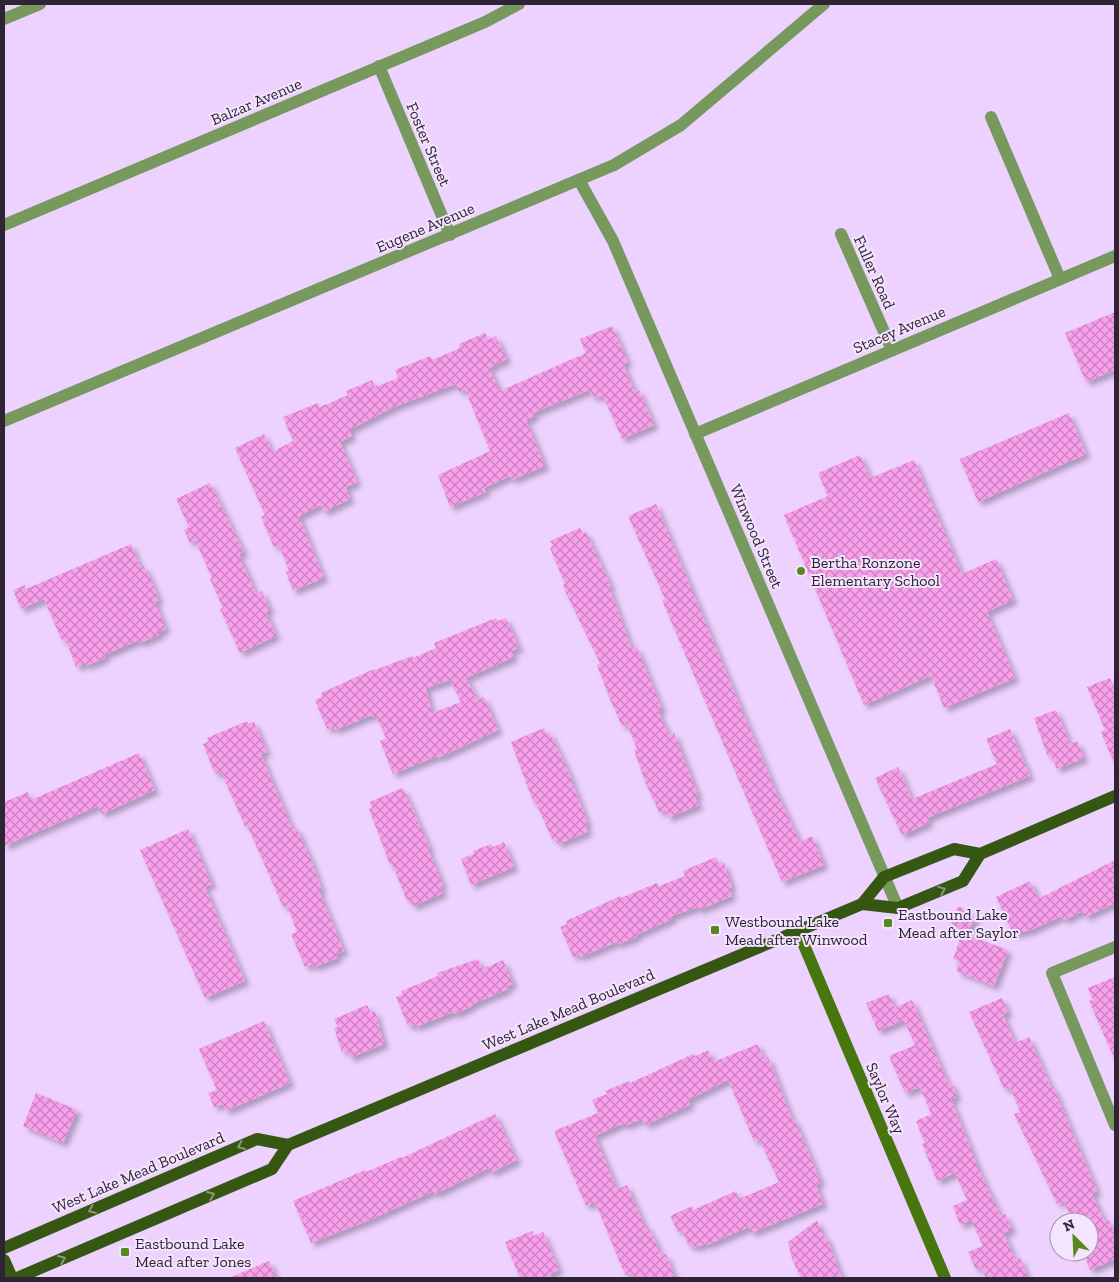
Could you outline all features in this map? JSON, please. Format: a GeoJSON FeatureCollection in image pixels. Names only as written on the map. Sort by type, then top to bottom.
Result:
{"type":"FeatureCollection","features":[{"type":"Feature","properties":{"kind":"main road"},"geometry":{"type":"LineString","coordinates":[[980,854],[1115,796]]}},
{"type":"Feature","properties":{"kind":"main road","name":"West Lake Mead Boulevard"},"geometry":{"type":"LineString","coordinates":[[4,1248],[257,1139],[288,1145],[798,931],[862,904],[884,877],[954,850],[980,854],[963,881],[898,908],[862,904]]}},
{"type":"Feature","properties":{"kind":"main road"},"geometry":{"type":"LineString","coordinates":[[17,1278],[272,1169],[288,1145]]}},
{"type":"Feature","properties":{"kind":"main road"},"geometry":{"type":"LineString","coordinates":[[4,1260],[12,1278]]}},
{"type":"Feature","properties":{"kind":"street"},"geometry":{"type":"LineString","coordinates":[[4,19],[40,4]]}},
{"type":"Feature","properties":{"kind":"street","name":"Balzar Avenue"},"geometry":{"type":"LineString","coordinates":[[4,226],[485,22],[520,4]]}},
{"type":"Feature","properties":{"kind":"street","name":"Eugene Avenue"},"geometry":{"type":"LineString","coordinates":[[4,420],[614,165],[681,125],[824,4]]}},
{"type":"Feature","properties":{"kind":"street","name":"Foster Street"},"geometry":{"type":"LineString","coordinates":[[379,66],[450,234]]}},
{"type":"Feature","properties":{"kind":"street"},"geometry":{"type":"LineString","coordinates":[[991,117],[1060,279]]}},
{"type":"Feature","properties":{"kind":"street","name":"Winwood Street"},"geometry":{"type":"LineString","coordinates":[[579,180],[613,241],[898,908]]}},
{"type":"Feature","properties":{"kind":"street","name":"Fuller Road"},"geometry":{"type":"LineString","coordinates":[[841,234],[892,350]]}},
{"type":"Feature","properties":{"kind":"street","name":"Stacey Avenue"},"geometry":{"type":"LineString","coordinates":[[695,434],[1115,256]]}},
{"type":"Feature","properties":{"kind":"street","name":"Saylor Way"},"geometry":{"type":"LineString","coordinates":[[798,931],[945,1278]]}},
{"type":"Feature","properties":{"kind":"street"},"geometry":{"type":"LineString","coordinates":[[1115,947],[1052,973],[1115,1125]]}},
{"type":"Feature","properties":{"kind":"building"},"geometry":{"type":"Polygon","coordinates":[[[1115,312],[1115,370],[1086,382],[1065,333],[1115,312]]]}},
{"type":"Feature","properties":{"kind":"building"},"geometry":{"type":"Polygon","coordinates":[[[612,326],[628,362],[623,364],[635,392],[639,390],[654,425],[622,439],[603,396],[597,398],[596,395],[592,397],[589,390],[533,413],[535,416],[526,420],[545,466],[512,480],[510,476],[484,488],[486,492],[450,507],[438,475],[490,451],[465,389],[459,392],[456,384],[394,407],[349,430],[352,436],[340,442],[357,482],[346,487],[350,499],[324,512],[321,505],[299,516],[324,578],[293,591],[286,572],[289,571],[279,545],[274,547],[261,517],[265,515],[235,448],[264,434],[272,452],[293,441],[283,417],[318,403],[320,407],[348,395],[346,391],[372,380],[375,387],[398,378],[395,370],[430,356],[432,360],[460,348],[459,344],[485,333],[488,340],[496,336],[507,359],[489,368],[500,391],[586,353],[580,339],[612,326]]]}},
{"type":"Feature","properties":{"kind":"building"},"geometry":{"type":"Polygon","coordinates":[[[1069,413],[1086,454],[978,502],[960,459],[1069,413]]]}},
{"type":"Feature","properties":{"kind":"building"},"geometry":{"type":"Polygon","coordinates":[[[860,455],[870,478],[914,460],[962,574],[996,559],[1013,600],[987,612],[1015,678],[944,708],[931,676],[864,705],[784,515],[828,496],[818,473],[860,455]]]}},
{"type":"Feature","properties":{"kind":"building"},"geometry":{"type":"Polygon","coordinates":[[[210,483],[244,552],[239,554],[256,594],[262,591],[270,610],[266,612],[276,636],[240,653],[220,609],[223,608],[195,540],[190,543],[184,530],[189,527],[176,499],[210,483]]]}},
{"type":"Feature","properties":{"kind":"building"},"geometry":{"type":"Polygon","coordinates":[[[656,504],[775,789],[800,842],[812,836],[824,865],[782,882],[662,600],[665,599],[628,516],[656,504]]]}},
{"type":"Feature","properties":{"kind":"building"},"geometry":{"type":"Polygon","coordinates":[[[580,528],[583,534],[586,532],[611,586],[609,587],[632,649],[637,647],[662,709],[658,711],[669,735],[674,733],[698,795],[695,797],[699,805],[668,818],[665,810],[659,812],[646,784],[634,750],[637,749],[627,724],[622,726],[609,697],[597,665],[600,663],[565,591],[563,585],[565,584],[550,548],[553,546],[550,541],[580,528]]]}},
{"type":"Feature","properties":{"kind":"building"},"geometry":{"type":"Polygon","coordinates":[[[131,544],[140,567],[144,566],[152,582],[159,600],[155,602],[166,629],[159,632],[159,635],[140,643],[139,640],[104,655],[105,658],[86,666],[85,663],[76,667],[66,640],[62,641],[44,599],[21,609],[13,590],[25,585],[26,589],[131,544]]]}},
{"type":"Feature","properties":{"kind":"building"},"geometry":{"type":"Polygon","coordinates":[[[496,618],[498,621],[506,618],[519,648],[511,651],[514,657],[466,678],[478,700],[484,697],[498,730],[438,758],[437,756],[393,774],[380,741],[386,738],[376,716],[373,717],[372,715],[335,730],[334,727],[327,729],[315,700],[322,697],[321,693],[374,669],[412,656],[413,658],[436,648],[434,643],[496,618]],[[450,680],[426,688],[432,713],[461,702],[450,680]]]}},
{"type":"Feature","properties":{"kind":"building"},"geometry":{"type":"Polygon","coordinates":[[[1110,678],[1115,691],[1115,766],[1101,732],[1105,730],[1087,687],[1110,678]]]}},
{"type":"Feature","properties":{"kind":"building"},"geometry":{"type":"Polygon","coordinates":[[[1056,710],[1070,744],[1077,741],[1084,758],[1057,769],[1051,756],[1048,757],[1034,718],[1056,710]]]}},
{"type":"Feature","properties":{"kind":"building"},"geometry":{"type":"Polygon","coordinates":[[[247,721],[248,724],[254,722],[267,752],[261,754],[293,830],[297,828],[311,860],[322,890],[319,891],[344,951],[336,954],[338,958],[314,967],[313,964],[305,967],[291,934],[297,932],[287,905],[283,907],[247,825],[245,826],[221,772],[215,774],[203,744],[209,741],[207,738],[247,721]]]}},
{"type":"Feature","properties":{"kind":"building"},"geometry":{"type":"Polygon","coordinates":[[[544,728],[546,734],[550,733],[567,768],[588,824],[585,825],[588,832],[558,844],[555,838],[552,839],[536,803],[534,804],[511,742],[544,728]]]}},
{"type":"Feature","properties":{"kind":"building"},"geometry":{"type":"Polygon","coordinates":[[[1010,729],[1030,776],[927,818],[929,823],[902,835],[875,778],[898,767],[912,799],[997,764],[986,739],[1010,729]]]}},
{"type":"Feature","properties":{"kind":"building"},"geometry":{"type":"Polygon","coordinates":[[[139,753],[155,790],[102,814],[98,806],[4,846],[4,802],[28,792],[31,800],[139,753]]]}},
{"type":"Feature","properties":{"kind":"building"},"geometry":{"type":"Polygon","coordinates":[[[403,788],[430,848],[428,849],[443,885],[440,886],[443,893],[413,906],[410,900],[407,901],[392,864],[390,865],[369,809],[372,808],[369,802],[403,788]]]}},
{"type":"Feature","properties":{"kind":"building"},"geometry":{"type":"Polygon","coordinates":[[[188,829],[212,884],[205,887],[245,981],[205,998],[140,850],[188,829]]]}},
{"type":"Feature","properties":{"kind":"building"},"geometry":{"type":"Polygon","coordinates":[[[504,842],[514,867],[471,885],[461,859],[474,854],[473,851],[491,844],[493,847],[504,842]]]}},
{"type":"Feature","properties":{"kind":"building"},"geometry":{"type":"Polygon","coordinates":[[[716,857],[719,865],[724,863],[732,887],[729,888],[732,896],[699,910],[698,907],[672,916],[672,919],[636,935],[637,937],[618,944],[617,942],[580,957],[579,954],[573,957],[560,927],[567,924],[566,921],[620,896],[621,898],[657,883],[659,886],[685,876],[683,871],[716,857]]]}},
{"type":"Feature","properties":{"kind":"building"},"geometry":{"type":"Polygon","coordinates":[[[1115,860],[1115,903],[1085,917],[1083,911],[1064,920],[1062,916],[1031,930],[1013,934],[996,897],[1030,881],[1038,899],[1115,860]]]}},
{"type":"Feature","properties":{"kind":"building"},"geometry":{"type":"Polygon","coordinates":[[[959,906],[976,919],[965,933],[948,920],[959,906]]]}},
{"type":"Feature","properties":{"kind":"building"},"geometry":{"type":"Polygon","coordinates":[[[962,933],[1008,950],[994,986],[956,971],[960,961],[953,959],[962,933]]]}},
{"type":"Feature","properties":{"kind":"building"},"geometry":{"type":"Polygon","coordinates":[[[478,959],[483,969],[503,960],[513,984],[507,986],[508,989],[471,1005],[460,1012],[454,1014],[453,1012],[416,1027],[415,1024],[408,1026],[396,997],[403,994],[401,991],[438,976],[437,973],[478,959]]]}},
{"type":"Feature","properties":{"kind":"building"},"geometry":{"type":"Polygon","coordinates":[[[1115,977],[1115,1060],[1089,1001],[1093,1000],[1088,988],[1115,977]]]}},
{"type":"Feature","properties":{"kind":"building"},"geometry":{"type":"Polygon","coordinates":[[[889,994],[895,1008],[912,1000],[948,1083],[951,1082],[957,1097],[951,1099],[980,1172],[1001,1216],[1005,1214],[1012,1229],[1004,1233],[1015,1260],[1020,1258],[1028,1278],[986,1278],[981,1267],[976,1270],[968,1252],[983,1246],[971,1220],[960,1225],[953,1206],[967,1200],[955,1173],[937,1181],[922,1144],[925,1143],[916,1121],[931,1114],[920,1087],[905,1093],[889,1056],[915,1045],[904,1020],[878,1031],[866,1003],[889,994]]]}},
{"type":"Feature","properties":{"kind":"building"},"geometry":{"type":"Polygon","coordinates":[[[1002,998],[1008,1012],[1003,1015],[1015,1043],[1029,1037],[1051,1087],[1053,1086],[1097,1191],[1092,1194],[1105,1222],[1109,1220],[1115,1235],[1115,1259],[1090,1270],[1087,1262],[1099,1262],[1099,1212],[1069,1212],[1064,1201],[1057,1204],[1014,1114],[1020,1112],[1010,1087],[1004,1089],[969,1012],[1002,998]]]}},
{"type":"Feature","properties":{"kind":"building"},"geometry":{"type":"Polygon","coordinates":[[[367,1005],[371,1013],[375,1011],[384,1044],[350,1058],[347,1050],[342,1052],[334,1028],[338,1027],[334,1019],[367,1005]]]}},
{"type":"Feature","properties":{"kind":"building"},"geometry":{"type":"Polygon","coordinates":[[[264,1021],[290,1083],[226,1111],[223,1104],[214,1107],[208,1093],[217,1090],[199,1049],[264,1021]]]}},
{"type":"Feature","properties":{"kind":"building"},"geometry":{"type":"Polygon","coordinates":[[[758,1044],[764,1059],[768,1057],[793,1121],[795,1120],[821,1182],[816,1184],[823,1204],[751,1233],[749,1227],[707,1245],[706,1243],[695,1248],[694,1245],[689,1247],[682,1230],[678,1232],[670,1216],[692,1206],[693,1210],[736,1191],[739,1199],[779,1182],[759,1139],[754,1141],[728,1080],[688,1100],[690,1105],[645,1125],[642,1119],[627,1125],[621,1124],[595,1136],[617,1189],[627,1185],[644,1225],[646,1225],[653,1236],[662,1256],[666,1254],[675,1278],[633,1278],[631,1273],[625,1275],[595,1202],[586,1206],[554,1131],[598,1113],[592,1100],[607,1094],[605,1091],[629,1081],[630,1083],[693,1054],[695,1056],[708,1050],[713,1062],[758,1044]]]}},
{"type":"Feature","properties":{"kind":"building"},"geometry":{"type":"Polygon","coordinates":[[[36,1093],[77,1110],[63,1143],[23,1126],[36,1093]]]}},
{"type":"Feature","properties":{"kind":"building"},"geometry":{"type":"Polygon","coordinates":[[[495,1114],[517,1160],[491,1173],[489,1168],[435,1194],[434,1191],[372,1219],[311,1243],[293,1201],[365,1170],[366,1172],[402,1158],[495,1114]]]}},
{"type":"Feature","properties":{"kind":"building"},"geometry":{"type":"Polygon","coordinates":[[[817,1220],[824,1237],[826,1236],[842,1278],[801,1278],[792,1259],[788,1242],[817,1220]]]}},
{"type":"Feature","properties":{"kind":"building"},"geometry":{"type":"Polygon","coordinates":[[[532,1231],[534,1236],[543,1232],[559,1270],[550,1274],[552,1278],[520,1278],[505,1242],[532,1231]]]}},
{"type":"Feature","properties":{"kind":"building"},"geometry":{"type":"Polygon","coordinates":[[[269,1261],[276,1278],[229,1278],[269,1261]]]}},
{"type":"Feature","properties":{"kind":"place","name":"Bertha Ronzone Elementary School"},"geometry":{"type":"Point","coordinates":[801,571]}},
{"type":"Feature","properties":{"kind":"place","name":"Eastbound Lake Mead after Saylor"},"geometry":{"type":"Point","coordinates":[888,923]}},
{"type":"Feature","properties":{"kind":"place","name":"Westbound Lake Mead after Winwood"},"geometry":{"type":"Point","coordinates":[715,930]}},
{"type":"Feature","properties":{"kind":"place","name":"Eastbound Lake Mead after Jones"},"geometry":{"type":"Point","coordinates":[125,1252]}}]}
